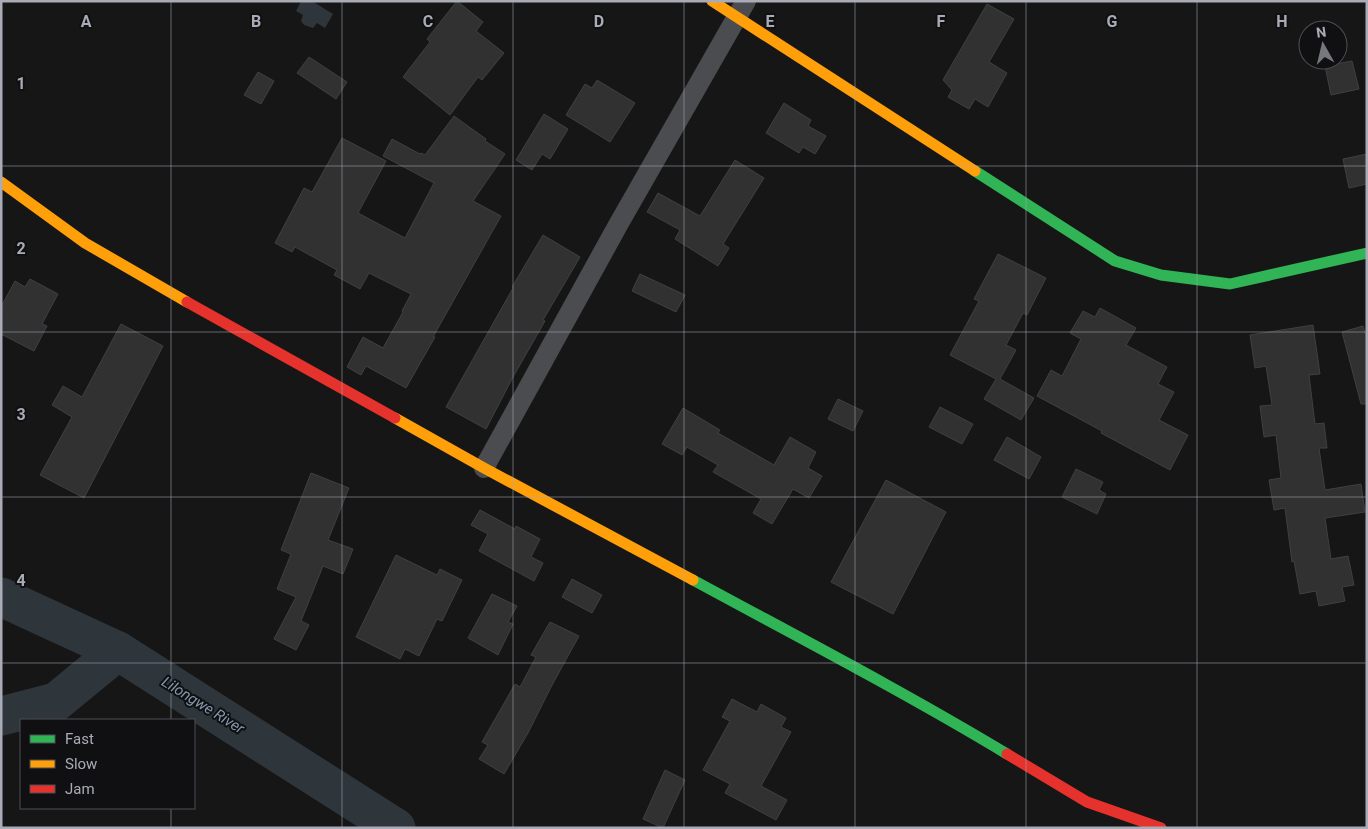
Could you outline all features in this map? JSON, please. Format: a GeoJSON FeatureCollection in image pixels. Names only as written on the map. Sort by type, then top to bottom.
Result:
{"type":"FeatureCollection","features":[{"type":"Feature","properties":{"kind":"street"},"geometry":{"type":"LineString","coordinates":[[712,1],[742,9],[1115,261],[1161,275],[1230,284],[1367,253]]}},
{"type":"Feature","properties":{"kind":"street"},"geometry":{"type":"LineString","coordinates":[[484,468],[618,225],[742,9]]}},
{"type":"Feature","properties":{"kind":"street"},"geometry":{"type":"LineString","coordinates":[[1,182],[85,243],[289,360],[484,468],[878,680],[961,726],[1087,802],[1161,828]]}},
{"type":"Feature","properties":{"kind":"shaded area"},"geometry":{"type":"Polygon","coordinates":[[[301,1],[312,1],[333,14],[325,28],[317,23],[313,28],[304,25],[301,21],[303,15],[296,11],[301,1]]]}},
{"type":"Feature","properties":{"kind":"building"},"geometry":{"type":"Polygon","coordinates":[[[457,1],[483,22],[476,31],[504,53],[482,80],[478,77],[450,115],[403,77],[430,42],[427,39],[457,1]]]}},
{"type":"Feature","properties":{"kind":"building"},"geometry":{"type":"Polygon","coordinates":[[[987,4],[1014,19],[989,62],[1007,73],[988,107],[975,99],[969,109],[948,97],[952,90],[943,80],[987,4]]]}},
{"type":"Feature","properties":{"kind":"building"},"geometry":{"type":"Polygon","coordinates":[[[309,57],[347,82],[336,99],[297,73],[309,57]]]}},
{"type":"Feature","properties":{"kind":"building"},"geometry":{"type":"Polygon","coordinates":[[[1352,61],[1359,89],[1331,95],[1326,70],[1348,70],[1348,62],[1352,61]]]}},
{"type":"Feature","properties":{"kind":"building"},"geometry":{"type":"Polygon","coordinates":[[[258,72],[274,81],[261,104],[244,95],[258,72]]]}},
{"type":"Feature","properties":{"kind":"building"},"geometry":{"type":"Polygon","coordinates":[[[597,80],[635,103],[610,142],[566,115],[585,84],[592,88],[597,80]]]}},
{"type":"Feature","properties":{"kind":"building"},"geometry":{"type":"Polygon","coordinates":[[[784,103],[811,120],[808,126],[826,136],[815,154],[803,147],[799,153],[766,133],[784,103]]]}},
{"type":"Feature","properties":{"kind":"building"},"geometry":{"type":"Polygon","coordinates":[[[544,114],[568,129],[550,159],[542,154],[532,170],[516,160],[544,114]]]}},
{"type":"Feature","properties":{"kind":"building"},"geometry":{"type":"Polygon","coordinates":[[[454,116],[486,139],[485,141],[505,154],[473,201],[501,216],[406,388],[366,366],[361,375],[347,367],[363,337],[383,348],[411,294],[369,273],[360,289],[334,275],[337,270],[295,247],[292,252],[275,243],[304,188],[312,192],[342,138],[386,161],[358,213],[405,238],[434,183],[383,156],[392,139],[425,155],[454,116]]]}},
{"type":"Feature","properties":{"kind":"building"},"geometry":{"type":"Polygon","coordinates":[[[1367,154],[1367,184],[1349,188],[1343,159],[1367,154]]]}},
{"type":"Feature","properties":{"kind":"building"},"geometry":{"type":"Polygon","coordinates":[[[735,160],[764,178],[723,244],[729,248],[718,266],[675,239],[680,230],[647,212],[658,193],[700,216],[735,160]]]}},
{"type":"Feature","properties":{"kind":"building"},"geometry":{"type":"Polygon","coordinates":[[[543,235],[580,257],[543,320],[545,321],[486,429],[446,407],[543,235]]]}},
{"type":"Feature","properties":{"kind":"building"},"geometry":{"type":"Polygon","coordinates":[[[998,254],[1046,278],[1027,315],[1023,313],[1006,345],[1016,350],[1000,379],[1034,398],[1021,420],[984,399],[996,379],[950,355],[979,301],[974,299],[998,254]]]}},
{"type":"Feature","properties":{"kind":"building"},"geometry":{"type":"Polygon","coordinates":[[[640,274],[685,295],[676,312],[632,291],[640,274]]]}},
{"type":"Feature","properties":{"kind":"building"},"geometry":{"type":"Polygon","coordinates":[[[30,279],[58,294],[42,324],[47,326],[34,351],[1,334],[1,307],[15,281],[25,287],[30,279]]]}},
{"type":"Feature","properties":{"kind":"building"},"geometry":{"type":"Polygon","coordinates":[[[1100,308],[1136,328],[1126,345],[1167,367],[1158,384],[1174,392],[1159,420],[1188,435],[1170,470],[1037,396],[1051,370],[1062,376],[1081,339],[1070,333],[1083,311],[1095,317],[1100,308]]]}},
{"type":"Feature","properties":{"kind":"building"},"geometry":{"type":"Polygon","coordinates":[[[121,324],[163,346],[84,498],[40,475],[72,417],[52,405],[63,386],[82,397],[121,324]]]}},
{"type":"Feature","properties":{"kind":"building"},"geometry":{"type":"Polygon","coordinates":[[[1313,325],[1320,374],[1309,375],[1315,424],[1324,423],[1327,448],[1319,448],[1325,490],[1361,484],[1365,512],[1325,518],[1331,559],[1348,556],[1354,585],[1342,587],[1345,601],[1319,606],[1316,591],[1300,594],[1294,561],[1292,562],[1285,508],[1274,510],[1269,480],[1281,478],[1276,435],[1264,437],[1260,406],[1272,405],[1266,366],[1255,368],[1250,335],[1313,325]]]}},
{"type":"Feature","properties":{"kind":"building"},"geometry":{"type":"Polygon","coordinates":[[[1363,326],[1367,339],[1367,404],[1361,404],[1342,332],[1363,326]]]}},
{"type":"Feature","properties":{"kind":"building"},"geometry":{"type":"Polygon","coordinates":[[[838,399],[863,411],[853,431],[828,419],[838,399]]]}},
{"type":"Feature","properties":{"kind":"building"},"geometry":{"type":"Polygon","coordinates":[[[940,407],[973,424],[962,444],[929,427],[940,407]]]}},
{"type":"Feature","properties":{"kind":"building"},"geometry":{"type":"Polygon","coordinates":[[[683,408],[720,430],[718,433],[774,465],[790,437],[816,452],[808,468],[822,476],[809,498],[793,489],[772,524],[753,513],[761,499],[713,472],[718,465],[687,447],[682,455],[662,444],[683,408]]]}},
{"type":"Feature","properties":{"kind":"building"},"geometry":{"type":"Polygon","coordinates":[[[1007,437],[1041,457],[1029,479],[994,460],[1007,437]]]}},
{"type":"Feature","properties":{"kind":"building"},"geometry":{"type":"Polygon","coordinates":[[[1076,469],[1103,482],[1099,490],[1106,494],[1097,514],[1062,497],[1076,469]]]}},
{"type":"Feature","properties":{"kind":"building"},"geometry":{"type":"Polygon","coordinates":[[[311,473],[349,488],[328,540],[353,549],[343,574],[323,566],[301,621],[309,625],[296,650],[274,639],[296,597],[277,589],[291,554],[281,550],[311,473]]]}},
{"type":"Feature","properties":{"kind":"building"},"geometry":{"type":"Polygon","coordinates":[[[886,480],[946,512],[893,614],[831,582],[886,480]]]}},
{"type":"Feature","properties":{"kind":"building"},"geometry":{"type":"Polygon","coordinates":[[[480,510],[515,529],[516,526],[540,539],[531,557],[543,563],[534,581],[479,551],[488,534],[471,525],[480,510]]]}},
{"type":"Feature","properties":{"kind":"building"},"geometry":{"type":"Polygon","coordinates":[[[396,555],[437,575],[440,569],[462,580],[442,621],[437,619],[419,656],[405,649],[400,659],[356,637],[396,555]]]}},
{"type":"Feature","properties":{"kind":"building"},"geometry":{"type":"Polygon","coordinates":[[[572,579],[602,595],[592,613],[562,597],[572,579]]]}},
{"type":"Feature","properties":{"kind":"building"},"geometry":{"type":"Polygon","coordinates":[[[492,594],[517,606],[508,622],[513,624],[498,655],[468,638],[492,594]]]}},
{"type":"Feature","properties":{"kind":"building"},"geometry":{"type":"Polygon","coordinates":[[[550,622],[579,636],[528,733],[504,774],[479,759],[488,745],[482,742],[515,684],[520,687],[536,657],[531,655],[550,622]]]}},
{"type":"Feature","properties":{"kind":"building"},"geometry":{"type":"Polygon","coordinates":[[[732,699],[757,712],[761,704],[786,718],[781,727],[791,732],[761,786],[787,800],[776,820],[725,793],[730,784],[703,770],[730,721],[722,717],[732,699]]]}},
{"type":"Feature","properties":{"kind":"building"},"geometry":{"type":"Polygon","coordinates":[[[665,770],[685,780],[663,828],[643,819],[665,770]]]}},
{"type":"Feature","properties":{"kind":"waterway","name":"Lilongwe River"},"geometry":{"type":"LineString","coordinates":[[1,597],[118,651],[396,828]]}},
{"type":"Feature","properties":{"kind":"waterway"},"geometry":{"type":"LineString","coordinates":[[1,716],[56,702],[118,651]]}},
{"type":"Feature","properties":{"kind":"traffic: fast"},"geometry":{"type":"LineString","coordinates":[[975,171],[1115,261],[1161,275],[1230,284],[1367,253]]}},
{"type":"Feature","properties":{"kind":"traffic: fast"},"geometry":{"type":"LineString","coordinates":[[693,580],[890,687],[1007,754]]}},
{"type":"Feature","properties":{"kind":"traffic: slow"},"geometry":{"type":"LineString","coordinates":[[712,1],[975,171]]}},
{"type":"Feature","properties":{"kind":"traffic: slow"},"geometry":{"type":"LineString","coordinates":[[1,182],[85,243],[187,302]]}},
{"type":"Feature","properties":{"kind":"traffic: slow"},"geometry":{"type":"LineString","coordinates":[[395,418],[693,580]]}},
{"type":"Feature","properties":{"kind":"traffic: jam"},"geometry":{"type":"LineString","coordinates":[[187,302],[395,418]]}},
{"type":"Feature","properties":{"kind":"traffic: jam"},"geometry":{"type":"LineString","coordinates":[[1007,754],[1087,802],[1161,828]]}}]}
